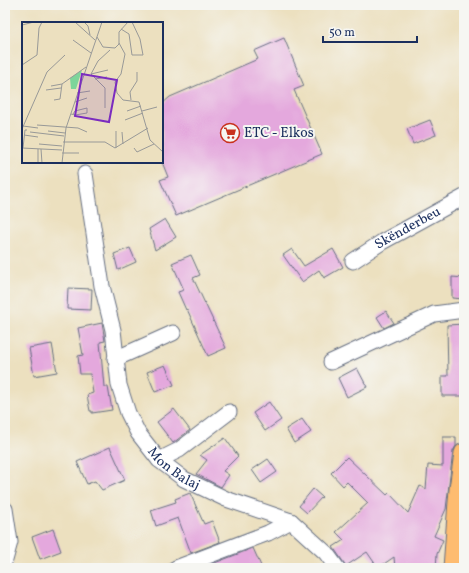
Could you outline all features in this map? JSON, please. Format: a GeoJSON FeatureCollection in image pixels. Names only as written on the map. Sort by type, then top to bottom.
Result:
{"type":"FeatureCollection","features":[{"type":"Feature","properties":{"kind":"main road"},"geometry":{"type":"LineString","coordinates":[[452,568],[459,489],[464,453]]}},
{"type":"Feature","properties":{"kind":"street","name":"Mon Balaj"},"geometry":{"type":"LineString","coordinates":[[85,174],[102,286],[113,330],[119,385],[128,413],[138,433],[160,460],[184,479],[202,489],[291,521],[326,553],[337,568]]}},
{"type":"Feature","properties":{"kind":"street","name":"Skënderbeu"},"geometry":{"type":"LineString","coordinates":[[353,261],[402,230],[464,197]]}},
{"type":"Feature","properties":{"kind":"street"},"geometry":{"type":"LineString","coordinates":[[331,362],[434,314],[464,310]]}},
{"type":"Feature","properties":{"kind":"street"},"geometry":{"type":"LineString","coordinates":[[115,359],[173,333]]}},
{"type":"Feature","properties":{"kind":"street"},"geometry":{"type":"LineString","coordinates":[[160,460],[179,450],[229,412]]}},
{"type":"Feature","properties":{"kind":"street"},"geometry":{"type":"LineString","coordinates":[[5,509],[10,542],[5,560]]}},
{"type":"Feature","properties":{"kind":"street"},"geometry":{"type":"LineString","coordinates":[[176,568],[268,533],[291,521]]}},
{"type":"Feature","properties":{"kind":"building"},"geometry":{"type":"Polygon","coordinates":[[[284,38],[304,86],[294,90],[322,154],[176,216],[160,180],[168,177],[162,163],[163,103],[170,97],[258,59],[254,51],[284,38]]]}},
{"type":"Feature","properties":{"kind":"building"},"geometry":{"type":"Polygon","coordinates":[[[430,120],[436,135],[413,144],[407,129],[430,120]]]}},
{"type":"Feature","properties":{"kind":"building"},"geometry":{"type":"Polygon","coordinates":[[[165,219],[176,237],[155,250],[149,229],[165,219]]]}},
{"type":"Feature","properties":{"kind":"building"},"geometry":{"type":"Polygon","coordinates":[[[130,248],[136,262],[118,270],[114,254],[130,248]]]}},
{"type":"Feature","properties":{"kind":"building"},"geometry":{"type":"Polygon","coordinates":[[[292,249],[304,266],[333,249],[343,267],[324,278],[319,270],[302,282],[283,255],[292,249]]]}},
{"type":"Feature","properties":{"kind":"building"},"geometry":{"type":"Polygon","coordinates":[[[191,255],[200,275],[193,278],[226,348],[208,356],[178,292],[184,290],[172,263],[191,255]]]}},
{"type":"Feature","properties":{"kind":"building"},"geometry":{"type":"Polygon","coordinates":[[[452,277],[464,278],[464,299],[452,298],[452,277]]]}},
{"type":"Feature","properties":{"kind":"building"},"geometry":{"type":"Polygon","coordinates":[[[68,288],[92,289],[91,310],[67,309],[68,288]]]}},
{"type":"Feature","properties":{"kind":"building"},"geometry":{"type":"Polygon","coordinates":[[[386,311],[394,323],[384,328],[377,317],[386,311]]]}},
{"type":"Feature","properties":{"kind":"building"},"geometry":{"type":"Polygon","coordinates":[[[102,323],[105,341],[100,342],[104,387],[108,387],[112,410],[92,413],[92,411],[90,411],[87,395],[93,393],[90,374],[80,374],[78,356],[83,355],[78,328],[102,323]]]}},
{"type":"Feature","properties":{"kind":"building"},"geometry":{"type":"Polygon","coordinates":[[[464,324],[464,396],[442,396],[442,376],[448,376],[447,325],[464,324]]]}},
{"type":"Feature","properties":{"kind":"building"},"geometry":{"type":"Polygon","coordinates":[[[52,344],[57,372],[34,376],[29,348],[52,344]]]}},
{"type":"Feature","properties":{"kind":"building"},"geometry":{"type":"Polygon","coordinates":[[[165,365],[174,385],[155,392],[147,372],[165,365]]]}},
{"type":"Feature","properties":{"kind":"building"},"geometry":{"type":"Polygon","coordinates":[[[357,368],[367,387],[347,397],[338,378],[357,368]]]}},
{"type":"Feature","properties":{"kind":"building"},"geometry":{"type":"Polygon","coordinates":[[[269,402],[281,420],[265,431],[253,413],[269,402]]]}},
{"type":"Feature","properties":{"kind":"building"},"geometry":{"type":"Polygon","coordinates":[[[174,409],[190,430],[173,443],[157,422],[174,409]]]}},
{"type":"Feature","properties":{"kind":"building"},"geometry":{"type":"Polygon","coordinates":[[[302,419],[311,432],[294,443],[286,429],[302,419]]]}},
{"type":"Feature","properties":{"kind":"building"},"geometry":{"type":"Polygon","coordinates":[[[443,437],[456,437],[456,446],[453,451],[446,509],[434,536],[443,540],[437,554],[436,568],[395,568],[394,557],[378,568],[367,552],[346,566],[333,547],[344,540],[336,532],[368,503],[347,482],[343,486],[331,473],[347,457],[387,495],[389,493],[408,513],[420,486],[426,489],[428,465],[443,466],[443,437]]]}},
{"type":"Feature","properties":{"kind":"building"},"geometry":{"type":"Polygon","coordinates":[[[225,438],[238,456],[223,471],[229,475],[221,487],[196,474],[207,460],[200,455],[225,438]]]}},
{"type":"Feature","properties":{"kind":"building"},"geometry":{"type":"Polygon","coordinates":[[[110,447],[125,480],[102,490],[95,481],[87,484],[77,462],[110,447]]]}},
{"type":"Feature","properties":{"kind":"building"},"geometry":{"type":"Polygon","coordinates":[[[268,459],[277,472],[261,483],[252,470],[268,459]]]}},
{"type":"Feature","properties":{"kind":"building"},"geometry":{"type":"Polygon","coordinates":[[[313,489],[322,497],[307,513],[299,506],[313,489]]]}},
{"type":"Feature","properties":{"kind":"building"},"geometry":{"type":"Polygon","coordinates":[[[190,493],[204,524],[212,521],[220,542],[191,553],[178,518],[156,526],[151,510],[176,502],[175,499],[190,493]]]}},
{"type":"Feature","properties":{"kind":"building"},"geometry":{"type":"Polygon","coordinates":[[[53,529],[61,551],[40,559],[32,537],[53,529]]]}},
{"type":"Feature","properties":{"kind":"building"},"geometry":{"type":"Polygon","coordinates":[[[253,548],[261,566],[255,568],[202,568],[253,548]]]}},
{"type":"Feature","properties":{"kind":"place","name":"ETC - Elkos"},"geometry":{"type":"Point","coordinates":[230,133]}}]}
